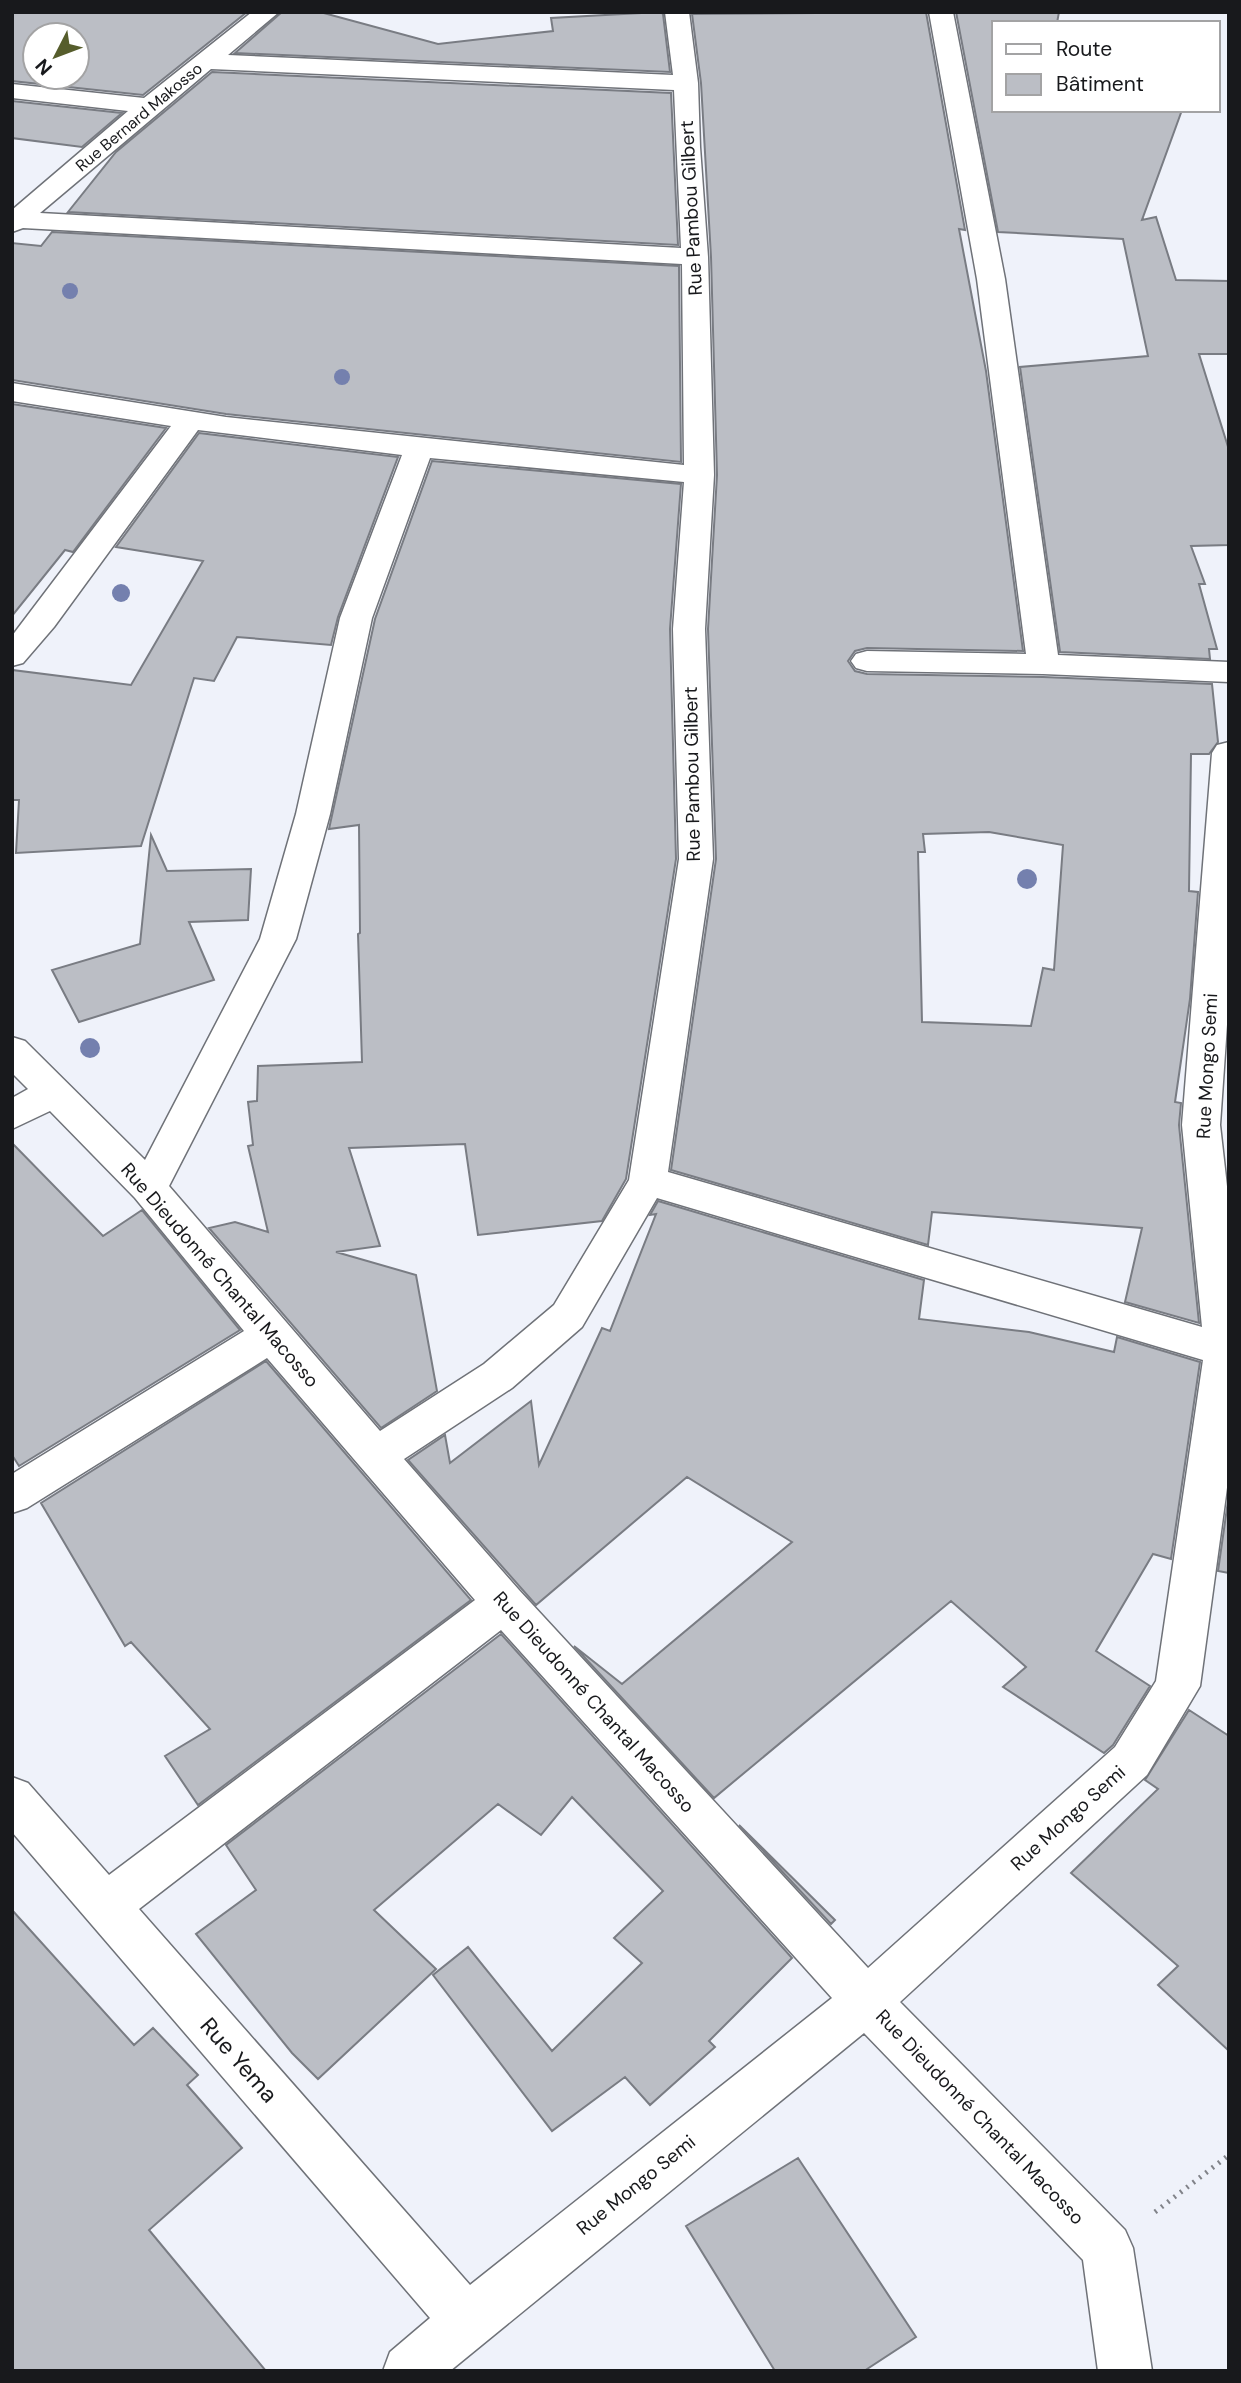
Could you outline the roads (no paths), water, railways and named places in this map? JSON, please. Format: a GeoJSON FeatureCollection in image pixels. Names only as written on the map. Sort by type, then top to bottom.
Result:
{"type":"FeatureCollection","features":[{"type":"Feature","properties":{"kind":"street","name":"Rue Bernard Makosso"},"geometry":{"type":"LineString","coordinates":[[15,222],[149,106],[267,12]]}},
{"type":"Feature","properties":{"kind":"street","name":"Rue Pambou Gilbert"},"geometry":{"type":"LineString","coordinates":[[376,1455],[498,1376],[568,1316],[648,1181],[696,859],[689,629],[699,475],[695,257],[687,147],[686,83],[677,12]]}},
{"type":"Feature","properties":{"kind":"street"},"geometry":{"type":"LineString","coordinates":[[941,12],[991,279],[1043,664]]}},
{"type":"Feature","properties":{"kind":"street"},"geometry":{"type":"LineString","coordinates":[[207,61],[686,83]]}},
{"type":"Feature","properties":{"kind":"street"},"geometry":{"type":"LineString","coordinates":[[12,91],[149,106]]}},
{"type":"Feature","properties":{"kind":"street"},"geometry":{"type":"LineString","coordinates":[[15,222],[695,257]]}},
{"type":"Feature","properties":{"kind":"street"},"geometry":{"type":"LineString","coordinates":[[12,392],[191,419],[419,448],[699,475]]}},
{"type":"Feature","properties":{"kind":"street"},"geometry":{"type":"LineString","coordinates":[[12,656],[43,620],[191,419]]}},
{"type":"Feature","properties":{"kind":"street"},"geometry":{"type":"LineString","coordinates":[[149,1188],[278,939],[313,814],[356,618],[419,448]]}},
{"type":"Feature","properties":{"kind":"street"},"geometry":{"type":"LineString","coordinates":[[867,661],[1229,671]]}},
{"type":"Feature","properties":{"kind":"street","name":"Rue Mongo Semi"},"geometry":{"type":"LineString","coordinates":[[409,2371],[467,2321],[866,2001],[1131,1761],[1178,1686],[1225,1350],[1215,1126],[1229,753]]}},
{"type":"Feature","properties":{"kind":"street","name":"Rue Dieudonné Chantal Macosso"},"geometry":{"type":"LineString","coordinates":[[12,1050],[149,1188],[271,1335],[504,1603],[866,2001],[1107,2248],[1125,2371]]}},
{"type":"Feature","properties":{"kind":"street"},"geometry":{"type":"LineString","coordinates":[[12,1115],[54,1091]]}},
{"type":"Feature","properties":{"kind":"street"},"geometry":{"type":"LineString","coordinates":[[648,1181],[1225,1350]]}},
{"type":"Feature","properties":{"kind":"street"},"geometry":{"type":"LineString","coordinates":[[12,1496],[271,1335]]}},
{"type":"Feature","properties":{"kind":"street"},"geometry":{"type":"LineString","coordinates":[[105,1906],[504,1603]]}},
{"type":"Feature","properties":{"kind":"street","name":"Rue Yema"},"geometry":{"type":"LineString","coordinates":[[12,1798],[467,2321]]}}]}
